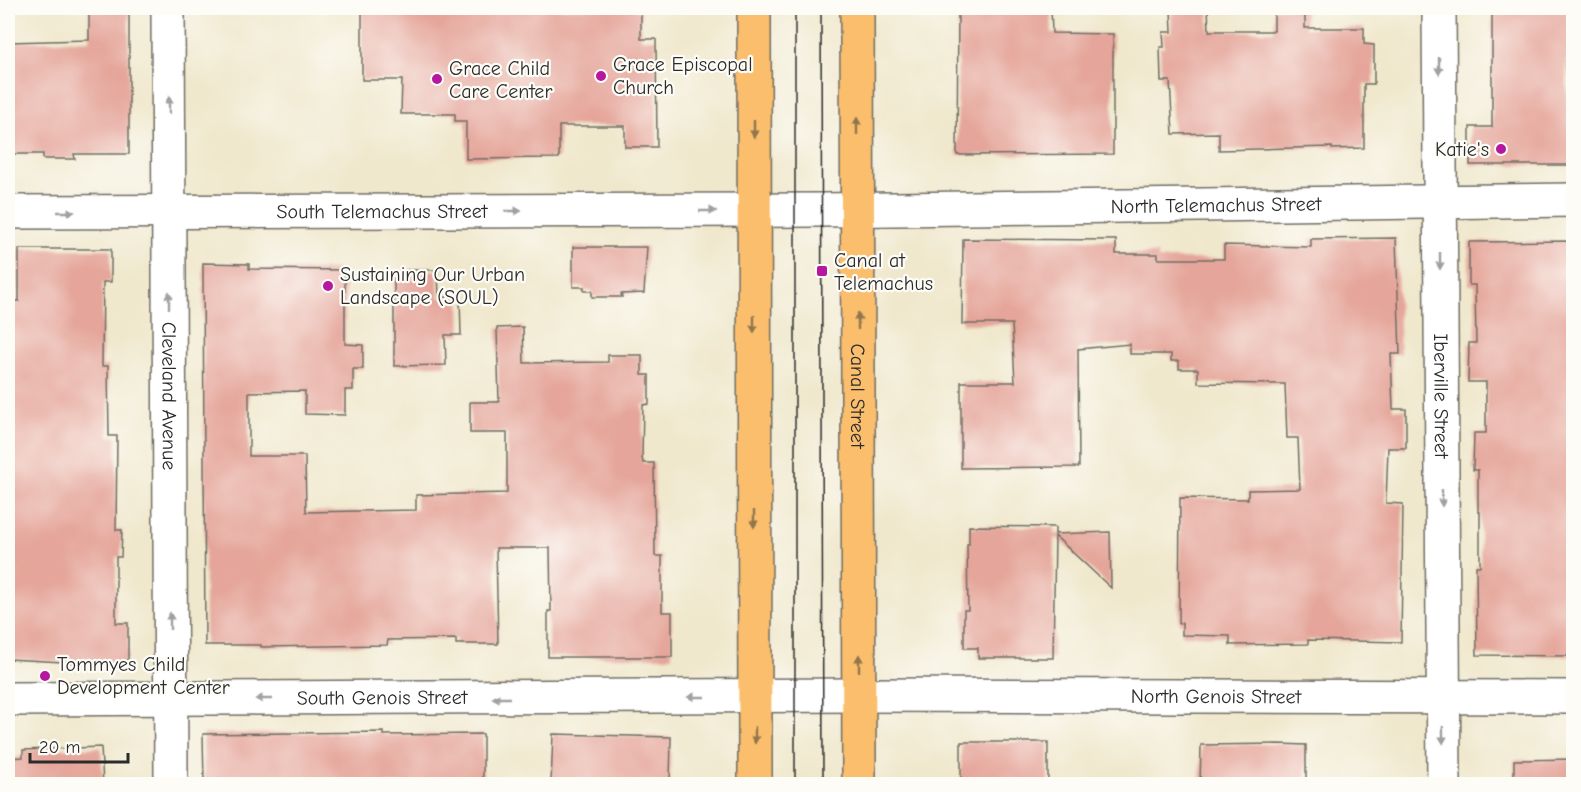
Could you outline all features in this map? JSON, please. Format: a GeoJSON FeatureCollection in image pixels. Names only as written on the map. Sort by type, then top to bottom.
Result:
{"type":"FeatureCollection","features":[{"type":"Feature","properties":{"kind":"main road"},"geometry":{"type":"LineString","coordinates":[[754,8],[755,784]]}},
{"type":"Feature","properties":{"kind":"main road","name":"Canal Street"},"geometry":{"type":"LineString","coordinates":[[857,8],[859,784]]}},
{"type":"Feature","properties":{"kind":"street","name":"Cleveland Avenue"},"geometry":{"type":"LineString","coordinates":[[168,8],[171,784]]}},
{"type":"Feature","properties":{"kind":"street","name":"Iberville Street"},"geometry":{"type":"LineString","coordinates":[[1439,8],[1444,784]]}},
{"type":"Feature","properties":{"kind":"street","name":"North Telemachus Street"},"geometry":{"type":"LineString","coordinates":[[754,211],[1574,200]]}},
{"type":"Feature","properties":{"kind":"street","name":"South Telemachus Street"},"geometry":{"type":"LineString","coordinates":[[8,212],[754,211]]}},
{"type":"Feature","properties":{"kind":"street","name":"North Genois Street"},"geometry":{"type":"LineString","coordinates":[[755,697],[859,695],[1574,698]]}},
{"type":"Feature","properties":{"kind":"street","name":"South Genois Street"},"geometry":{"type":"LineString","coordinates":[[8,699],[755,697]]}},
{"type":"Feature","properties":{"kind":"building"},"geometry":{"type":"Polygon","coordinates":[[[89,8],[129,8],[129,154],[74,154],[75,159],[43,159],[43,154],[8,154],[8,42],[89,40],[89,8]]]}},
{"type":"Feature","properties":{"kind":"building"},"geometry":{"type":"Polygon","coordinates":[[[362,8],[634,8],[634,10],[641,10],[641,39],[656,39],[657,147],[625,147],[625,126],[559,126],[559,158],[466,159],[466,121],[455,121],[455,114],[401,114],[402,80],[362,80],[362,8]]]}},
{"type":"Feature","properties":{"kind":"building"},"geometry":{"type":"Polygon","coordinates":[[[958,8],[1051,8],[1052,33],[1113,34],[1113,154],[957,155],[958,8]]]}},
{"type":"Feature","properties":{"kind":"building"},"geometry":{"type":"Polygon","coordinates":[[[1208,8],[1209,31],[1274,31],[1274,8],[1305,8],[1305,28],[1364,28],[1364,44],[1374,45],[1374,84],[1364,84],[1364,148],[1219,150],[1219,133],[1173,134],[1170,81],[1161,81],[1160,47],[1164,47],[1163,32],[1172,32],[1171,10],[1208,8]]]}},
{"type":"Feature","properties":{"kind":"building"},"geometry":{"type":"Polygon","coordinates":[[[1492,8],[1574,8],[1574,61],[1566,61],[1569,127],[1574,127],[1574,165],[1470,165],[1470,127],[1492,127],[1492,8]]]}},
{"type":"Feature","properties":{"kind":"building"},"geometry":{"type":"Polygon","coordinates":[[[1396,238],[1400,354],[1391,354],[1393,409],[1406,409],[1406,448],[1388,448],[1386,503],[1403,504],[1401,642],[1308,640],[1308,644],[1230,645],[1230,636],[1182,635],[1182,623],[1179,624],[1180,498],[1248,499],[1248,490],[1300,489],[1298,438],[1287,438],[1285,384],[1198,383],[1198,369],[1179,369],[1179,361],[1171,361],[1171,354],[1130,354],[1130,344],[1078,349],[1079,467],[961,468],[961,382],[1015,382],[1012,324],[962,324],[963,239],[1116,240],[1116,254],[1158,254],[1158,259],[1224,259],[1224,245],[1311,247],[1311,239],[1396,238]]]}},
{"type":"Feature","properties":{"kind":"building"},"geometry":{"type":"Polygon","coordinates":[[[1574,241],[1571,388],[1574,388],[1574,656],[1477,655],[1476,566],[1480,566],[1480,512],[1478,512],[1478,470],[1473,470],[1474,433],[1486,433],[1486,382],[1468,382],[1469,343],[1476,343],[1475,285],[1469,285],[1469,242],[1574,241]]]}},
{"type":"Feature","properties":{"kind":"building"},"geometry":{"type":"Polygon","coordinates":[[[573,247],[647,247],[644,293],[621,294],[622,297],[592,297],[592,291],[584,291],[584,287],[573,287],[573,247]]]}},
{"type":"Feature","properties":{"kind":"building"},"geometry":{"type":"Polygon","coordinates":[[[19,249],[111,249],[111,282],[103,282],[102,366],[108,366],[109,436],[117,436],[116,530],[122,530],[121,557],[116,557],[116,623],[128,623],[128,659],[119,665],[8,659],[8,301],[19,301],[19,249]]]}},
{"type":"Feature","properties":{"kind":"building"},"geometry":{"type":"Polygon","coordinates":[[[203,263],[249,264],[249,269],[345,270],[345,344],[363,345],[363,369],[353,369],[353,390],[345,390],[345,415],[305,414],[305,391],[249,392],[249,456],[305,456],[306,512],[416,510],[416,495],[507,493],[507,433],[470,433],[470,402],[499,402],[497,328],[523,327],[524,363],[608,362],[608,355],[642,355],[642,375],[649,375],[649,404],[643,405],[642,457],[643,463],[654,463],[655,556],[662,556],[662,612],[672,612],[672,657],[548,657],[548,611],[551,611],[550,548],[496,548],[498,644],[456,644],[456,639],[388,640],[387,645],[261,647],[261,645],[205,645],[203,263]]]}},
{"type":"Feature","properties":{"kind":"building"},"geometry":{"type":"Polygon","coordinates":[[[406,270],[438,270],[439,297],[460,297],[461,335],[445,335],[446,365],[394,366],[394,278],[406,278],[406,270]]]}},
{"type":"Feature","properties":{"kind":"building"},"geometry":{"type":"Polygon","coordinates":[[[969,526],[1055,527],[1055,534],[1110,532],[1111,588],[1055,536],[1053,658],[978,658],[978,648],[964,648],[964,610],[968,610],[969,526]]]}},
{"type":"Feature","properties":{"kind":"building"},"geometry":{"type":"Polygon","coordinates":[[[383,732],[383,735],[483,734],[483,784],[204,784],[203,734],[383,732]]]}},
{"type":"Feature","properties":{"kind":"building"},"geometry":{"type":"Polygon","coordinates":[[[553,734],[671,737],[670,784],[551,784],[553,734]]]}},
{"type":"Feature","properties":{"kind":"building"},"geometry":{"type":"Polygon","coordinates":[[[961,742],[1048,742],[1048,784],[961,784],[961,742]]]}},
{"type":"Feature","properties":{"kind":"building"},"geometry":{"type":"Polygon","coordinates":[[[1201,745],[1306,745],[1306,784],[1200,784],[1201,745]]]}},
{"type":"Feature","properties":{"kind":"building"},"geometry":{"type":"Polygon","coordinates":[[[101,747],[103,784],[8,784],[8,758],[23,757],[23,750],[101,747]]]}},
{"type":"Feature","properties":{"kind":"building"},"geometry":{"type":"Polygon","coordinates":[[[1574,759],[1574,784],[1514,784],[1514,760],[1574,759]]]}},
{"type":"Feature","properties":{"kind":"tram line"},"geometry":{"type":"LineString","coordinates":[[795,8],[795,784]]}},
{"type":"Feature","properties":{"kind":"tram line"},"geometry":{"type":"LineString","coordinates":[[821,8],[823,784]]}},
{"type":"Feature","properties":{"kind":"place","name":"Grace Episcopal Church"},"geometry":{"type":"Point","coordinates":[601,76]}},
{"type":"Feature","properties":{"kind":"place","name":"Grace Child Care Center"},"geometry":{"type":"Point","coordinates":[437,79]}},
{"type":"Feature","properties":{"kind":"place","name":"Katie's"},"geometry":{"type":"Point","coordinates":[1501,149]}},
{"type":"Feature","properties":{"kind":"place","name":"Canal at Telemachus"},"geometry":{"type":"Point","coordinates":[822,271]}},
{"type":"Feature","properties":{"kind":"place","name":"Sustaining Our Urban Landscape (SOUL)"},"geometry":{"type":"Point","coordinates":[328,286]}},
{"type":"Feature","properties":{"kind":"place","name":"Tommyes Child Development Center"},"geometry":{"type":"Point","coordinates":[45,676]}}]}
